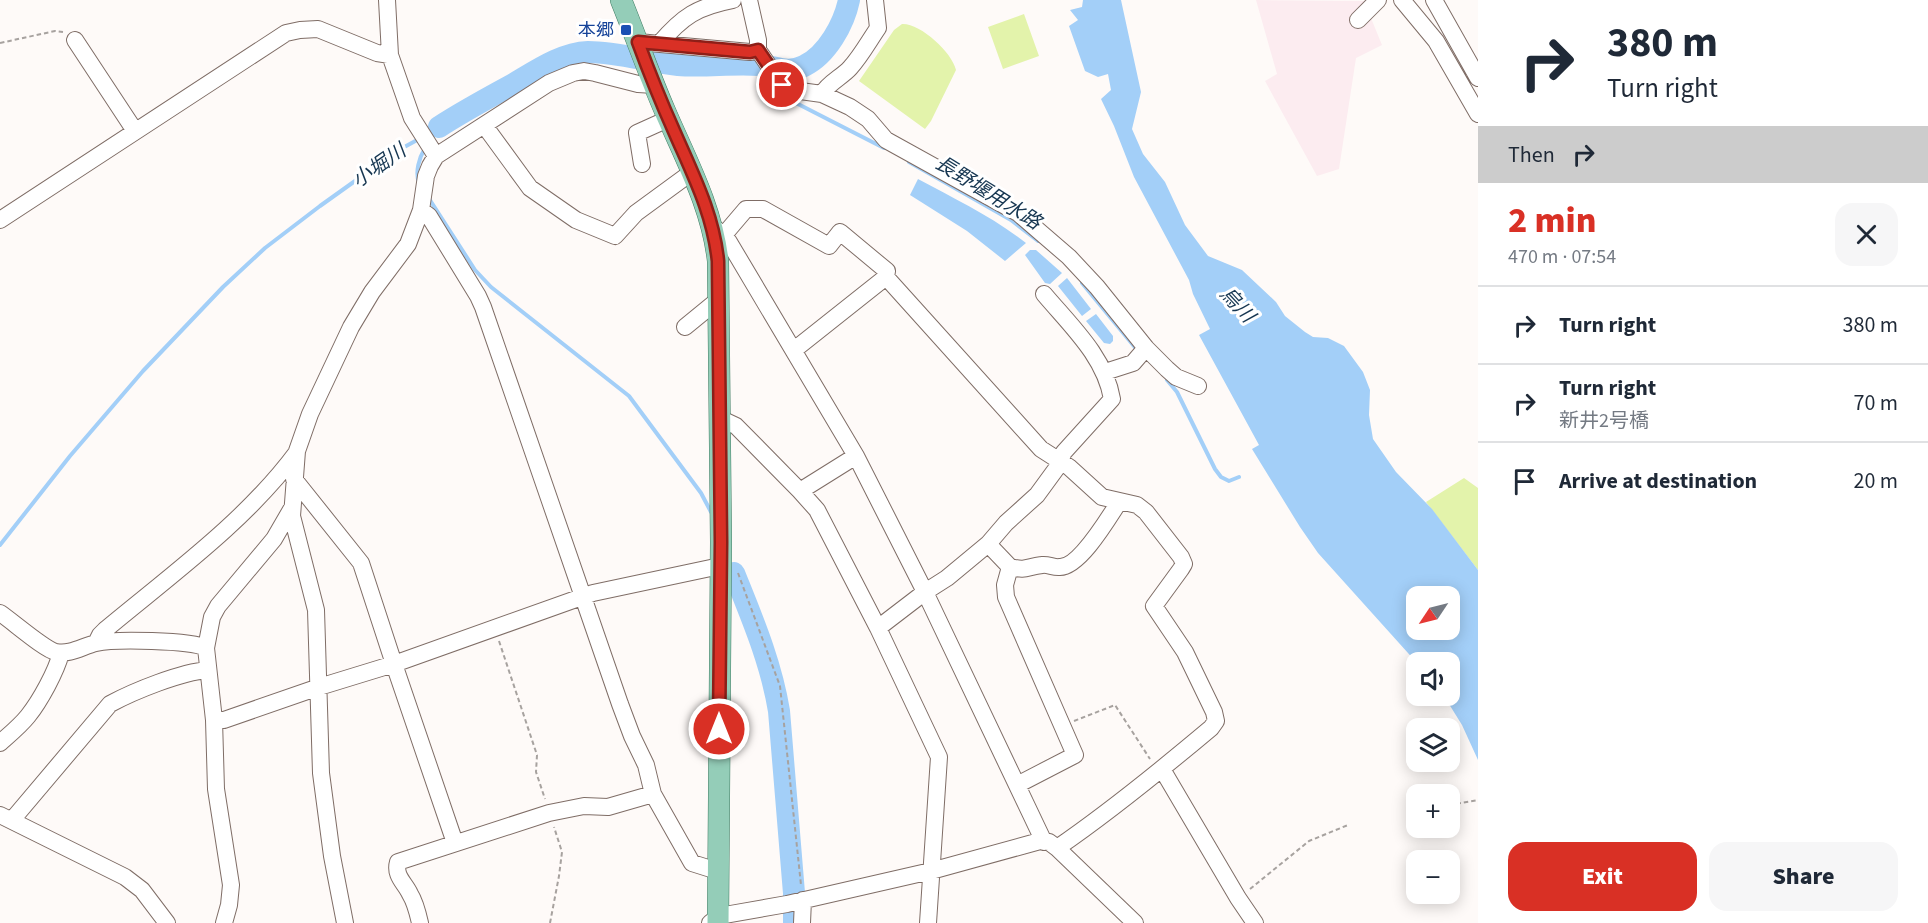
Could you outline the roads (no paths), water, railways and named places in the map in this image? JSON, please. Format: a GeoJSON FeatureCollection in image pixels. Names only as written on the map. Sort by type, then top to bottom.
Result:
{"type":"FeatureCollection","features":[{"type":"Feature","properties":{"kind":"main road"},"geometry":{"type":"LineString","coordinates":[[621,0],[646,44],[653,81],[718,231],[719,418],[728,568],[719,868],[715,921]]}},
{"type":"Feature","properties":{"kind":"street"},"geometry":{"type":"LineString","coordinates":[[387,0],[390,55],[412,118],[435,154]]}},
{"type":"Feature","properties":{"kind":"street"},"geometry":{"type":"LineString","coordinates":[[646,44],[697,10],[733,0]]}},
{"type":"Feature","properties":{"kind":"street"},"geometry":{"type":"LineString","coordinates":[[748,0],[759,52],[786,89],[822,94],[863,115],[886,140],[1018,213],[1069,257],[1097,287],[1141,354],[1176,377],[1198,386]]}},
{"type":"Feature","properties":{"kind":"street"},"geometry":{"type":"LineString","coordinates":[[822,94],[825,88],[845,74],[855,63],[878,28],[874,0]]}},
{"type":"Feature","properties":{"kind":"street"},"geometry":{"type":"LineString","coordinates":[[1358,20],[1378,0]]}},
{"type":"Feature","properties":{"kind":"street"},"geometry":{"type":"LineString","coordinates":[[1402,0],[1436,41],[1478,114]]}},
{"type":"Feature","properties":{"kind":"street"},"geometry":{"type":"LineString","coordinates":[[1434,0],[1478,78]]}},
{"type":"Feature","properties":{"kind":"street"},"geometry":{"type":"LineString","coordinates":[[0,220],[286,33],[318,30],[377,53],[390,55]]}},
{"type":"Feature","properties":{"kind":"street"},"geometry":{"type":"LineString","coordinates":[[75,40],[135,131]]}},
{"type":"Feature","properties":{"kind":"street"},"geometry":{"type":"LineString","coordinates":[[646,44],[759,52]]}},
{"type":"Feature","properties":{"kind":"street"},"geometry":{"type":"LineString","coordinates":[[345,923],[325,812],[321,772],[316,610],[292,516],[297,451],[310,414],[351,327],[372,292],[408,243],[435,154],[549,83],[573,73],[584,71],[638,84],[653,81]]}},
{"type":"Feature","properties":{"kind":"street"},"geometry":{"type":"LineString","coordinates":[[642,164],[637,133],[668,119]]}},
{"type":"Feature","properties":{"kind":"street"},"geometry":{"type":"LineString","coordinates":[[484,124],[530,188],[576,220],[615,236],[636,213],[692,172]]}},
{"type":"Feature","properties":{"kind":"street"},"geometry":{"type":"LineString","coordinates":[[423,197],[429,216],[483,307],[582,597],[632,736],[646,765],[653,794],[692,863],[711,869],[719,868]]}},
{"type":"Feature","properties":{"kind":"street"},"geometry":{"type":"LineString","coordinates":[[794,350],[886,277],[887,271],[840,232],[829,246],[763,209],[746,209],[718,231],[729,242],[856,456],[925,592],[1017,785],[1050,845],[1135,923]]}},
{"type":"Feature","properties":{"kind":"street"},"geometry":{"type":"LineString","coordinates":[[715,921],[931,871],[1031,843],[1050,845],[1096,821],[1211,728],[1216,720],[1185,652],[1154,606],[1184,564],[1182,557],[1146,512],[1137,505],[1102,497],[1069,467],[1041,449],[886,277]]}},
{"type":"Feature","properties":{"kind":"street"},"geometry":{"type":"LineString","coordinates":[[878,628],[947,578],[988,544],[1006,523],[1037,495],[1056,469],[1064,452],[1112,399],[1105,372],[1095,355],[1044,294]]}},
{"type":"Feature","properties":{"kind":"street"},"geometry":{"type":"LineString","coordinates":[[685,327],[718,300]]}},
{"type":"Feature","properties":{"kind":"street"},"geometry":{"type":"LineString","coordinates":[[1105,372],[1141,354]]}},
{"type":"Feature","properties":{"kind":"street"},"geometry":{"type":"LineString","coordinates":[[719,418],[736,426],[800,491],[824,522],[878,628],[939,757],[928,923]]}},
{"type":"Feature","properties":{"kind":"street"},"geometry":{"type":"LineString","coordinates":[[96,643],[105,630],[190,560],[250,505],[283,470],[297,451]]}},
{"type":"Feature","properties":{"kind":"street"},"geometry":{"type":"LineString","coordinates":[[800,491],[856,456]]}},
{"type":"Feature","properties":{"kind":"street"},"geometry":{"type":"LineString","coordinates":[[294,479],[361,563],[455,843]]}},
{"type":"Feature","properties":{"kind":"street"},"geometry":{"type":"LineString","coordinates":[[988,544],[1010,567],[1023,570],[1044,564],[1062,568],[1094,542],[1119,502]]}},
{"type":"Feature","properties":{"kind":"street"},"geometry":{"type":"LineString","coordinates":[[224,923],[231,885],[216,789],[214,720],[206,648],[212,617],[218,606],[274,539],[292,506]]}},
{"type":"Feature","properties":{"kind":"street"},"geometry":{"type":"LineString","coordinates":[[1010,567],[1005,585],[1006,597],[1076,755],[1017,785]]}},
{"type":"Feature","properties":{"kind":"street"},"geometry":{"type":"LineString","coordinates":[[214,720],[224,720],[394,664],[582,597],[653,579],[728,568]]}},
{"type":"Feature","properties":{"kind":"street"},"geometry":{"type":"LineString","coordinates":[[0,613],[53,652],[67,653],[96,643],[132,640],[186,643],[206,648]]}},
{"type":"Feature","properties":{"kind":"street"},"geometry":{"type":"LineString","coordinates":[[0,743],[27,718],[58,663],[61,653]]}},
{"type":"Feature","properties":{"kind":"street"},"geometry":{"type":"LineString","coordinates":[[167,923],[134,883],[6,818],[110,704],[124,696],[157,684],[208,670]]}},
{"type":"Feature","properties":{"kind":"street"},"geometry":{"type":"LineString","coordinates":[[1160,770],[1255,923]]}},
{"type":"Feature","properties":{"kind":"street"},"geometry":{"type":"LineString","coordinates":[[420,923],[411,894],[396,870],[398,862],[549,813],[584,806],[608,807],[653,794]]}},
{"type":"Feature","properties":{"kind":"street"},"geometry":{"type":"LineString","coordinates":[[796,902],[802,923]]}},
{"type":"Feature","properties":{"kind":"water","name":"烏川"},"geometry":{"type":"Polygon","coordinates":[[[1083,0],[1121,0],[1141,92],[1132,129],[1143,154],[1165,182],[1185,225],[1208,256],[1242,270],[1276,302],[1285,316],[1305,332],[1313,337],[1328,338],[1344,346],[1363,372],[1370,390],[1369,415],[1373,439],[1396,472],[1432,509],[1478,570],[1478,760],[1460,718],[1458,718],[1450,706],[1460,706],[1460,652],[1407,652],[1318,553],[1252,449],[1259,445],[1199,335],[1210,329],[1193,294],[1189,280],[1134,177],[1101,99],[1111,90],[1108,74],[1098,77],[1085,71],[1069,26],[1078,20],[1070,10],[1082,7],[1083,0]]]}},
{"type":"Feature","properties":{"kind":"water"},"geometry":{"type":"Polygon","coordinates":[[[918,179],[987,217],[1026,243],[1005,261],[967,231],[910,195],[918,179]]]}},
{"type":"Feature","properties":{"kind":"water"},"geometry":{"type":"Polygon","coordinates":[[[1030,250],[1036,250],[1062,273],[1050,284],[1045,283],[1025,255],[1030,250]]]}},
{"type":"Feature","properties":{"kind":"water"},"geometry":{"type":"Polygon","coordinates":[[[1067,278],[1091,309],[1082,316],[1058,286],[1067,278]]]}},
{"type":"Feature","properties":{"kind":"water"},"geometry":{"type":"Polygon","coordinates":[[[1096,314],[1113,336],[1110,344],[1104,343],[1086,321],[1096,314]]]}},
{"type":"Feature","properties":{"kind":"waterway","name":"小堀川"},"geometry":{"type":"LineString","coordinates":[[439,127],[547,65],[578,53],[611,54],[678,65],[760,65],[787,70],[798,68],[812,61],[827,47],[839,29],[849,0]]}},
{"type":"Feature","properties":{"kind":"waterway","name":"長野堰用水路"},"geometry":{"type":"LineString","coordinates":[[765,93],[798,104],[884,148]]}},
{"type":"Feature","properties":{"kind":"waterway","name":"小堀川"},"geometry":{"type":"LineString","coordinates":[[428,133],[439,127]]}},
{"type":"Feature","properties":{"kind":"waterway","name":"小堀川"},"geometry":{"type":"LineString","coordinates":[[0,545],[70,456],[143,371],[223,287],[265,248],[320,206],[397,151],[419,139]]}},
{"type":"Feature","properties":{"kind":"waterway"},"geometry":{"type":"LineString","coordinates":[[419,183],[418,165],[425,148]]}},
{"type":"Feature","properties":{"kind":"waterway","name":"長野堰用水路"},"geometry":{"type":"LineString","coordinates":[[909,162],[1011,220],[1038,241]]}},
{"type":"Feature","properties":{"kind":"waterway"},"geometry":{"type":"LineString","coordinates":[[428,197],[475,270],[491,287],[629,396],[701,493],[711,512]]}},
{"type":"Feature","properties":{"kind":"waterway","name":"長野堰用水路"},"geometry":{"type":"LineString","coordinates":[[1082,283],[1138,351]]}},
{"type":"Feature","properties":{"kind":"waterway","name":"長野堰用水路"},"geometry":{"type":"LineString","coordinates":[[1167,380],[1177,392],[1215,469],[1221,477],[1229,481],[1239,477]]}},
{"type":"Feature","properties":{"kind":"waterway"},"geometry":{"type":"LineString","coordinates":[[734,573],[766,658],[776,693],[794,893],[794,923]]}},
{"type":"Feature","properties":{"kind":"place","name":"本郷"},"geometry":{"type":"Point","coordinates":[626,30]}}]}
